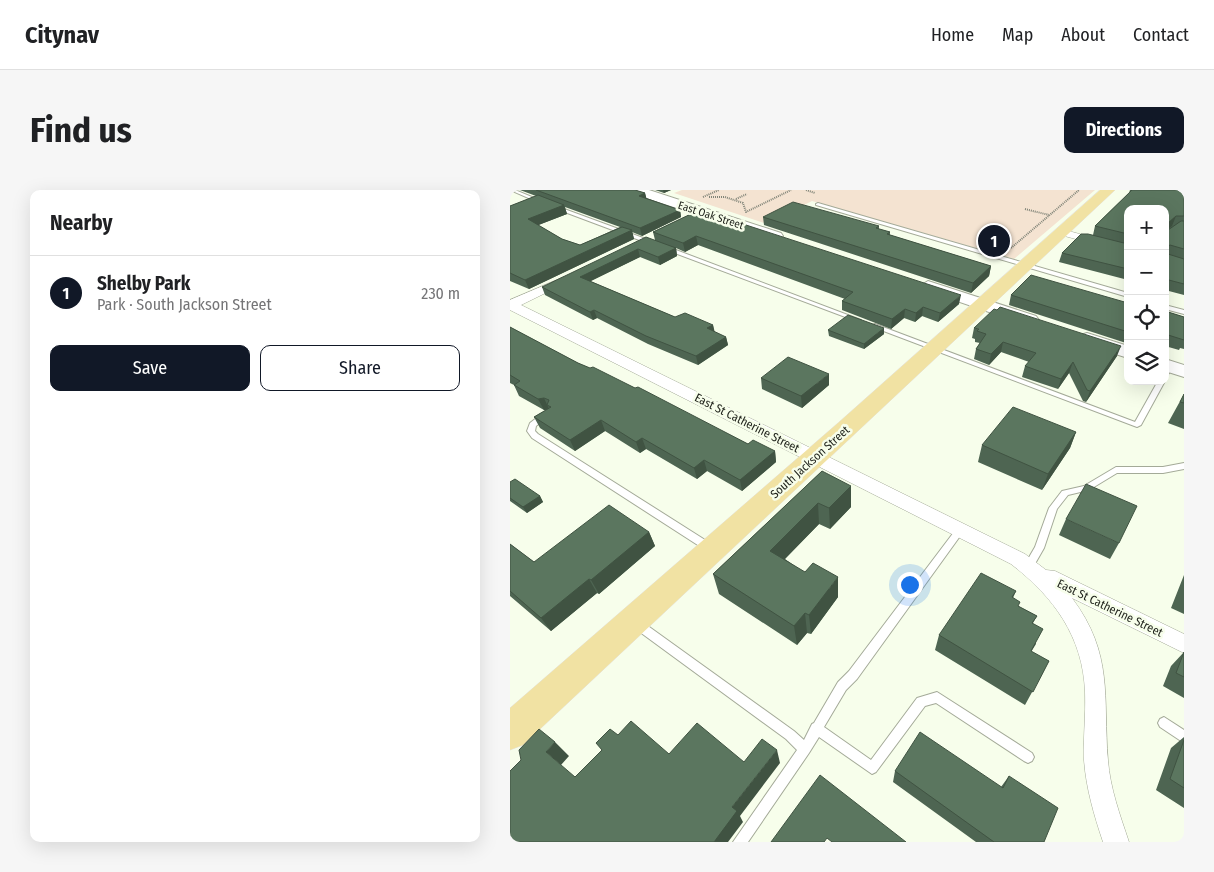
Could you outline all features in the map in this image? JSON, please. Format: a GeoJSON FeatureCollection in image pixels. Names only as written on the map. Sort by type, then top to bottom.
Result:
{"type":"FeatureCollection","features":[{"type":"Feature","properties":{"kind":"main road","name":"East Oak Street"},"geometry":{"type":"LineString","coordinates":[[636,190],[698,216],[794,242]]}},
{"type":"Feature","properties":{"kind":"main road","name":"South Jackson Street"},"geometry":{"type":"LineString","coordinates":[[510,732],[983,304],[1018,257],[1055,224],[1108,190]]}},
{"type":"Feature","properties":{"kind":"main road"},"geometry":{"type":"LineString","coordinates":[[917,283],[1046,325]]}},
{"type":"Feature","properties":{"kind":"main road"},"geometry":{"type":"LineString","coordinates":[[1073,334],[1124,351]]}},
{"type":"Feature","properties":{"kind":"street"},"geometry":{"type":"LineString","coordinates":[[1055,224],[1124,249]]}},
{"type":"Feature","properties":{"kind":"street"},"geometry":{"type":"LineString","coordinates":[[629,250],[660,233]]}},
{"type":"Feature","properties":{"kind":"street"},"geometry":{"type":"LineString","coordinates":[[510,305],[578,273]]}},
{"type":"Feature","properties":{"kind":"street","name":"East St Catherine Street"},"geometry":{"type":"LineString","coordinates":[[510,305],[1184,644]]}},
{"type":"Feature","properties":{"kind":"street","name":"East St Catherine Street"},"geometry":{"type":"LineString","coordinates":[[1033,569],[1057,593],[1070,610],[1089,649],[1095,681],[1096,763],[1102,795],[1116,842]]}},
{"type":"Feature","properties":{"kind":"lane"},"geometry":{"type":"LineString","coordinates":[[511,190],[1137,425],[1161,385]]}},
{"type":"Feature","properties":{"kind":"lane"},"geometry":{"type":"LineString","coordinates":[[818,204],[1018,257],[1124,295]]}},
{"type":"Feature","properties":{"kind":"lane"},"geometry":{"type":"LineString","coordinates":[[1169,308],[1184,312]]}},
{"type":"Feature","properties":{"kind":"lane"},"geometry":{"type":"LineString","coordinates":[[549,413],[533,425],[531,431],[535,436],[712,549]]}},
{"type":"Feature","properties":{"kind":"lane"},"geometry":{"type":"LineString","coordinates":[[1033,569],[1053,508],[1065,493],[1086,488],[1116,470],[1163,470],[1184,466]]}},
{"type":"Feature","properties":{"kind":"lane"},"geometry":{"type":"LineString","coordinates":[[740,842],[805,750],[842,686],[853,675],[960,530]]}},
{"type":"Feature","properties":{"kind":"lane"},"geometry":{"type":"LineString","coordinates":[[633,621],[790,735],[805,750]]}},
{"type":"Feature","properties":{"kind":"lane"},"geometry":{"type":"LineString","coordinates":[[816,728],[872,768],[921,702],[937,697],[1028,757]]}},
{"type":"Feature","properties":{"kind":"lane"},"geometry":{"type":"LineString","coordinates":[[1164,723],[1184,736]]}},
{"type":"Feature","properties":{"kind":"path"},"geometry":{"type":"LineString","coordinates":[[718,190],[701,198],[736,199],[747,194]]}},
{"type":"Feature","properties":{"kind":"path"},"geometry":{"type":"LineString","coordinates":[[736,199],[743,203],[746,212],[791,190]]}},
{"type":"Feature","properties":{"kind":"path"},"geometry":{"type":"LineString","coordinates":[[1018,257],[1055,224],[1079,190]]}},
{"type":"Feature","properties":{"kind":"path"},"geometry":{"type":"LineString","coordinates":[[1025,209],[1055,224]]}},
{"type":"Feature","properties":{"kind":"shaded area"},"geometry":{"type":"Polygon","coordinates":[[[682,190],[1095,190],[1014,259],[812,201],[767,224],[674,193],[682,190]]]}},
{"type":"Feature","properties":{"kind":"building"},"geometry":{"type":"Polygon","coordinates":[[[536,190],[635,190],[645,193],[639,196],[680,210],[640,228],[536,190]]]}},
{"type":"Feature","properties":{"kind":"building"},"geometry":{"type":"Polygon","coordinates":[[[1132,190],[1184,191],[1184,216],[1176,216],[1169,222],[1169,205],[1124,205],[1124,233],[1095,226],[1132,190]]]}},
{"type":"Feature","properties":{"kind":"building"},"geometry":{"type":"Polygon","coordinates":[[[538,195],[564,205],[528,219],[562,239],[580,245],[622,227],[632,230],[525,280],[510,273],[510,206],[538,195]]]}},
{"type":"Feature","properties":{"kind":"building"},"geometry":{"type":"Polygon","coordinates":[[[793,202],[879,226],[876,228],[890,232],[887,234],[991,266],[973,283],[763,217],[793,202]]]}},
{"type":"Feature","properties":{"kind":"building"},"geometry":{"type":"Polygon","coordinates":[[[693,213],[742,227],[746,225],[961,295],[940,313],[923,307],[916,313],[905,309],[892,319],[842,301],[853,292],[696,236],[683,243],[653,232],[693,213]]]}},
{"type":"Feature","properties":{"kind":"building"},"geometry":{"type":"Polygon","coordinates":[[[1184,221],[1184,249],[1170,245],[1169,229],[1184,221]]]}},
{"type":"Feature","properties":{"kind":"building"},"geometry":{"type":"Polygon","coordinates":[[[1081,234],[1088,234],[1124,243],[1124,268],[1062,253],[1081,234]]]}},
{"type":"Feature","properties":{"kind":"building"},"geometry":{"type":"Polygon","coordinates":[[[646,237],[676,248],[658,257],[638,249],[580,277],[675,317],[685,313],[713,325],[707,328],[726,337],[696,356],[646,336],[594,310],[590,312],[542,287],[646,237]]]}},
{"type":"Feature","properties":{"kind":"building"},"geometry":{"type":"Polygon","coordinates":[[[1169,254],[1184,259],[1184,284],[1169,280],[1169,254]]]}},
{"type":"Feature","properties":{"kind":"building"},"geometry":{"type":"Polygon","coordinates":[[[1031,275],[1124,302],[1124,331],[1011,295],[1031,275]]]}},
{"type":"Feature","properties":{"kind":"building"},"geometry":{"type":"Polygon","coordinates":[[[1000,307],[1121,346],[1090,391],[1087,390],[1073,362],[1061,379],[1025,366],[1036,353],[1003,342],[991,354],[976,349],[986,334],[974,328],[994,309],[997,310],[1000,307]]]}},
{"type":"Feature","properties":{"kind":"building"},"geometry":{"type":"Polygon","coordinates":[[[1169,312],[1184,317],[1184,340],[1169,335],[1169,312]]]}},
{"type":"Feature","properties":{"kind":"building"},"geometry":{"type":"Polygon","coordinates":[[[848,315],[884,328],[864,344],[828,330],[848,315]]]}},
{"type":"Feature","properties":{"kind":"building"},"geometry":{"type":"Polygon","coordinates":[[[510,327],[578,363],[590,368],[593,367],[635,388],[638,387],[748,444],[753,440],[775,451],[740,480],[704,460],[694,468],[642,438],[636,442],[601,420],[570,440],[534,417],[551,407],[547,405],[549,400],[544,398],[538,399],[514,385],[520,381],[510,375],[510,327]]]}},
{"type":"Feature","properties":{"kind":"building"},"geometry":{"type":"Polygon","coordinates":[[[788,357],[829,374],[801,396],[761,378],[788,357]]]}},
{"type":"Feature","properties":{"kind":"building"},"geometry":{"type":"Polygon","coordinates":[[[1184,394],[1184,403],[1180,402],[1184,394]]]}},
{"type":"Feature","properties":{"kind":"building"},"geometry":{"type":"Polygon","coordinates":[[[1013,407],[1076,432],[1048,474],[982,445],[1013,407]]]}},
{"type":"Feature","properties":{"kind":"building"},"geometry":{"type":"Polygon","coordinates":[[[822,471],[851,486],[829,508],[818,503],[770,551],[805,572],[813,563],[838,577],[809,615],[805,613],[794,626],[713,574],[822,471]]]}},
{"type":"Feature","properties":{"kind":"building"},"geometry":{"type":"Polygon","coordinates":[[[515,479],[540,496],[523,507],[510,498],[510,482],[515,479]]]}},
{"type":"Feature","properties":{"kind":"building"},"geometry":{"type":"Polygon","coordinates":[[[1086,484],[1137,506],[1119,543],[1066,519],[1086,484]]]}},
{"type":"Feature","properties":{"kind":"building"},"geometry":{"type":"Polygon","coordinates":[[[609,505],[649,532],[541,618],[510,591],[510,544],[534,562],[609,505]]]}},
{"type":"Feature","properties":{"kind":"building"},"geometry":{"type":"Polygon","coordinates":[[[981,573],[1016,591],[1012,597],[1020,602],[1018,606],[1037,616],[1032,623],[1043,629],[1031,651],[1049,661],[1033,692],[939,635],[981,573]]]}},
{"type":"Feature","properties":{"kind":"building"},"geometry":{"type":"Polygon","coordinates":[[[1184,652],[1184,677],[1176,673],[1184,652]]]}},
{"type":"Feature","properties":{"kind":"building"},"geometry":{"type":"Polygon","coordinates":[[[631,721],[669,754],[697,723],[744,762],[762,739],[777,750],[732,807],[737,811],[714,842],[510,842],[510,771],[521,760],[519,750],[539,729],[555,742],[546,752],[575,777],[602,750],[596,743],[610,729],[618,735],[631,721]]]}},
{"type":"Feature","properties":{"kind":"building"},"geometry":{"type":"Polygon","coordinates":[[[920,732],[1003,788],[1009,776],[1058,808],[1044,842],[994,842],[895,771],[920,732]]]}},
{"type":"Feature","properties":{"kind":"building"},"geometry":{"type":"Polygon","coordinates":[[[1184,740],[1184,788],[1170,779],[1184,740]]]}},
{"type":"Feature","properties":{"kind":"building"},"geometry":{"type":"Polygon","coordinates":[[[820,775],[906,842],[832,842],[827,838],[824,842],[771,842],[820,775]]]}},
{"type":"Feature","properties":{"kind":"place","name":"Shelby Park"},"geometry":{"type":"Point","coordinates":[994,241]}}]}
